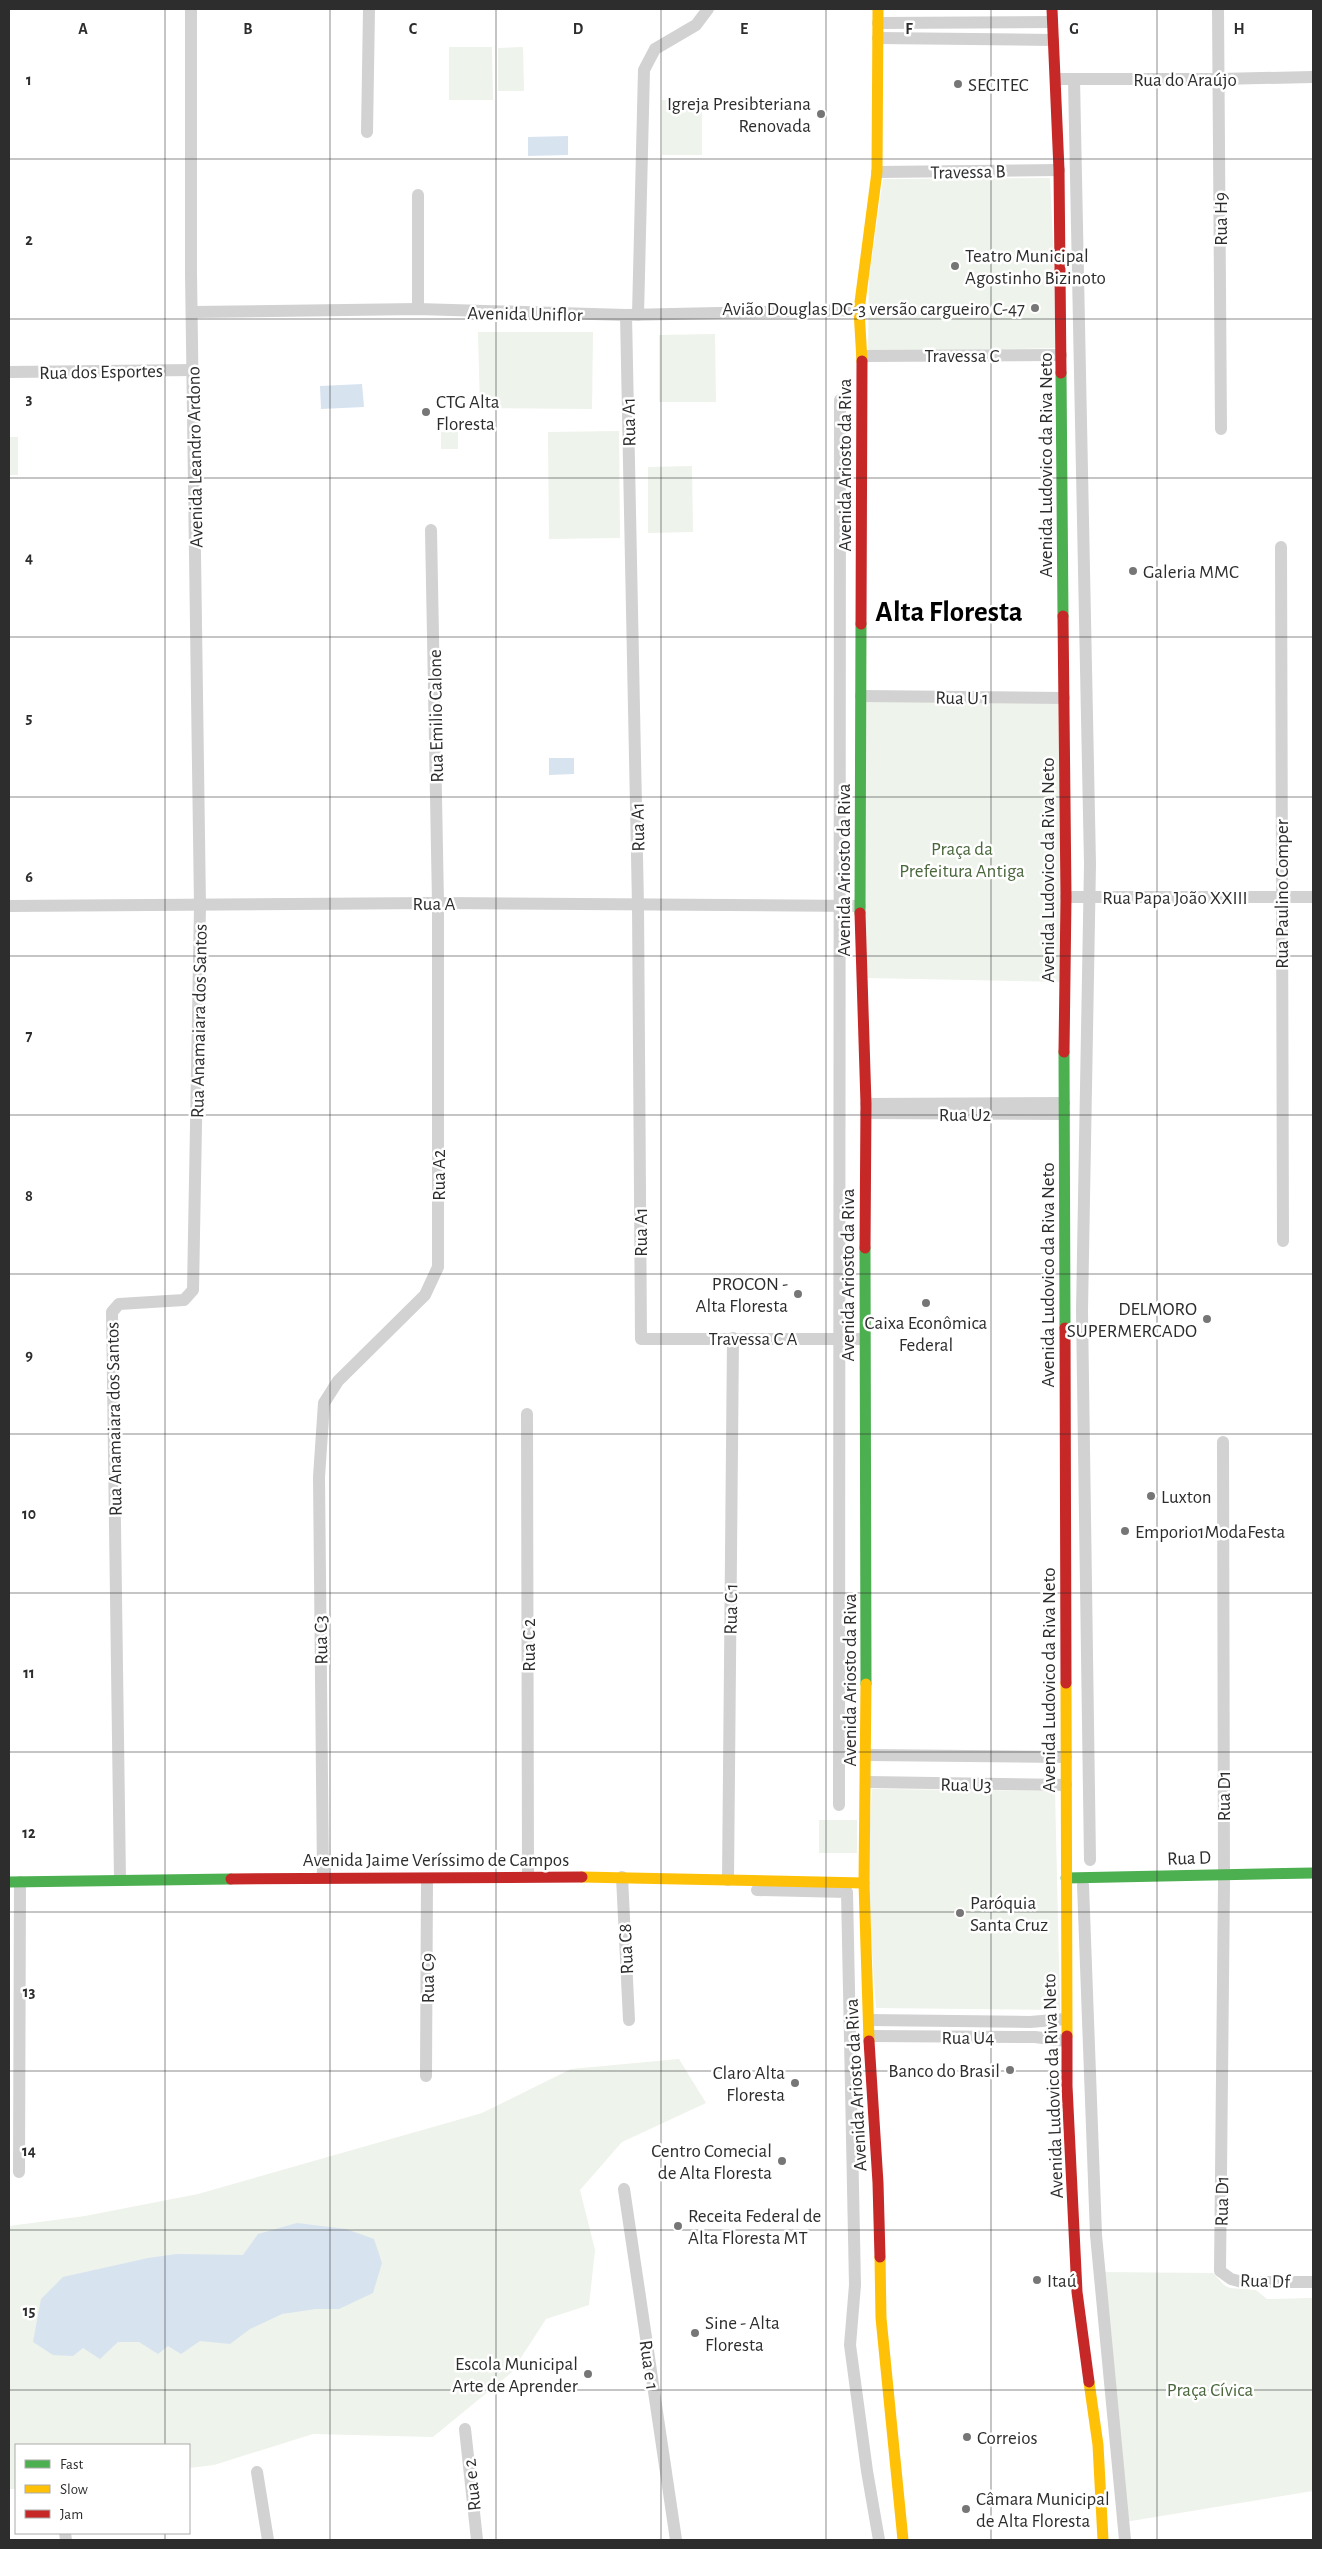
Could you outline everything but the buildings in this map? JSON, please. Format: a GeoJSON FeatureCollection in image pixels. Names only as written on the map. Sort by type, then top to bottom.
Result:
{"type":"FeatureCollection","features":[{"type":"Feature","properties":{"kind":"street","name":"Avenida Leandro Ardono"},"geometry":{"type":"LineString","coordinates":[[191,9],[192,312],[200,906]]}},
{"type":"Feature","properties":{"kind":"street"},"geometry":{"type":"LineString","coordinates":[[367,132],[368,9]]}},
{"type":"Feature","properties":{"kind":"street","name":"Rua A1"},"geometry":{"type":"LineString","coordinates":[[641,1339],[632,315],[644,70],[655,49],[696,25],[708,9]]}},
{"type":"Feature","properties":{"kind":"street","name":"Avenida Ariosto da Riva"},"geometry":{"type":"LineString","coordinates":[[878,9],[877,172],[868,228],[859,310],[862,356],[860,906],[866,1109],[864,1339],[867,1755],[864,1883],[869,2036],[878,2183],[881,2318],[903,2540]]}},
{"type":"Feature","properties":{"kind":"street","name":"Rua H9"},"geometry":{"type":"LineString","coordinates":[[1218,9],[1221,429]]}},
{"type":"Feature","properties":{"kind":"street"},"geometry":{"type":"LineString","coordinates":[[878,23],[956,22],[1052,15]]}},
{"type":"Feature","properties":{"kind":"street","name":"Avenida Ludovico da Riva Neto"},"geometry":{"type":"LineString","coordinates":[[1052,15],[1057,79],[1059,170],[1066,898],[1064,1109],[1066,2041],[1077,2292],[1098,2445],[1103,2540]]}},
{"type":"Feature","properties":{"kind":"street"},"geometry":{"type":"LineString","coordinates":[[955,39],[956,22]]}},
{"type":"Feature","properties":{"kind":"street"},"geometry":{"type":"LineString","coordinates":[[878,38],[1053,40]]}},
{"type":"Feature","properties":{"kind":"street","name":"Rua do Araújo"},"geometry":{"type":"LineString","coordinates":[[1057,79],[1313,77]]}},
{"type":"Feature","properties":{"kind":"street"},"geometry":{"type":"LineString","coordinates":[[1074,79],[1090,898],[1082,1312],[1090,1860]]}},
{"type":"Feature","properties":{"kind":"street","name":"Travessa B"},"geometry":{"type":"LineString","coordinates":[[877,172],[1059,170]]}},
{"type":"Feature","properties":{"kind":"street"},"geometry":{"type":"LineString","coordinates":[[418,195],[418,310]]}},
{"type":"Feature","properties":{"kind":"street","name":"Avenida Uniflor"},"geometry":{"type":"LineString","coordinates":[[192,312],[418,310],[632,315],[859,310]]}},
{"type":"Feature","properties":{"kind":"street","name":"Travessa C"},"geometry":{"type":"LineString","coordinates":[[862,356],[1061,355]]}},
{"type":"Feature","properties":{"kind":"street","name":"Rua dos Esportes"},"geometry":{"type":"LineString","coordinates":[[9,372],[194,370]]}},
{"type":"Feature","properties":{"kind":"street"},"geometry":{"type":"LineString","coordinates":[[839,1805],[840,400]]}},
{"type":"Feature","properties":{"kind":"street","name":"Rua Emilio Calone"},"geometry":{"type":"LineString","coordinates":[[431,530],[438,903]]}},
{"type":"Feature","properties":{"kind":"street","name":"Rua Paulino Comper"},"geometry":{"type":"LineString","coordinates":[[1281,547],[1283,1241]]}},
{"type":"Feature","properties":{"kind":"street","name":"Rua U 1"},"geometry":{"type":"LineString","coordinates":[[861,696],[1064,698]]}},
{"type":"Feature","properties":{"kind":"street","name":"Rua Papa João XXIII"},"geometry":{"type":"LineString","coordinates":[[1066,898],[1313,897]]}},
{"type":"Feature","properties":{"kind":"street","name":"Rua A"},"geometry":{"type":"LineString","coordinates":[[9,906],[438,903],[860,906]]}},
{"type":"Feature","properties":{"kind":"street","name":"Rua A2"},"geometry":{"type":"LineString","coordinates":[[324,1403],[338,1381],[425,1295],[438,1267],[438,903]]}},
{"type":"Feature","properties":{"kind":"street","name":"Rua Anamaiara dos Santos"},"geometry":{"type":"LineString","coordinates":[[120,1880],[112,1312],[119,1304],[184,1300],[193,1290],[200,906]]}},
{"type":"Feature","properties":{"kind":"street","name":"Rua U2"},"geometry":{"type":"LineString","coordinates":[[866,1109],[1064,1109]]}},
{"type":"Feature","properties":{"kind":"street","name":"Rua C 1"},"geometry":{"type":"LineString","coordinates":[[728,1880],[733,1338]]}},
{"type":"Feature","properties":{"kind":"street","name":"Travessa C A"},"geometry":{"type":"LineString","coordinates":[[641,1339],[864,1339]]}},
{"type":"Feature","properties":{"kind":"street","name":"Rua C3"},"geometry":{"type":"LineString","coordinates":[[322,1877],[319,1477],[324,1403]]}},
{"type":"Feature","properties":{"kind":"street","name":"Rua C 2"},"geometry":{"type":"LineString","coordinates":[[527,1414],[528,1876]]}},
{"type":"Feature","properties":{"kind":"street","name":"Rua D1"},"geometry":{"type":"LineString","coordinates":[[1220,2271],[1224,1874],[1223,1442]]}},
{"type":"Feature","properties":{"kind":"street","name":"Rua U3"},"geometry":{"type":"LineString","coordinates":[[867,1755],[1066,1757]]}},
{"type":"Feature","properties":{"kind":"street","name":"Rua U3"},"geometry":{"type":"LineString","coordinates":[[866,1782],[1066,1785]]}},
{"type":"Feature","properties":{"kind":"street","name":"Rua D"},"geometry":{"type":"LineString","coordinates":[[1066,1878],[1313,1873]]}},
{"type":"Feature","properties":{"kind":"street","name":"Avenida Jaime Veríssimo de Campos"},"geometry":{"type":"LineString","coordinates":[[15,1882],[528,1876],[864,1883]]}},
{"type":"Feature","properties":{"kind":"street","name":"Rua C8"},"geometry":{"type":"LineString","coordinates":[[622,1877],[629,2020]]}},
{"type":"Feature","properties":{"kind":"street","name":"Rua C9"},"geometry":{"type":"LineString","coordinates":[[426,1878],[426,2076]]}},
{"type":"Feature","properties":{"kind":"street"},"geometry":{"type":"LineString","coordinates":[[15,1882],[20,2172]]}},
{"type":"Feature","properties":{"kind":"street"},"geometry":{"type":"LineString","coordinates":[[1084,1885],[1096,2235],[1125,2540]]}},
{"type":"Feature","properties":{"kind":"street"},"geometry":{"type":"LineString","coordinates":[[758,1890],[847,1892],[855,2285],[850,2346],[867,2471],[879,2540]]}},
{"type":"Feature","properties":{"kind":"street","name":"Rua U4"},"geometry":{"type":"LineString","coordinates":[[869,2020],[1030,2022],[1066,2019]]}},
{"type":"Feature","properties":{"kind":"street"},"geometry":{"type":"LineString","coordinates":[[963,2036],[966,2020]]}},
{"type":"Feature","properties":{"kind":"street","name":"Rua U4"},"geometry":{"type":"LineString","coordinates":[[869,2036],[1035,2037],[1066,2041]]}},
{"type":"Feature","properties":{"kind":"street","name":"Rua e 1"},"geometry":{"type":"LineString","coordinates":[[624,2189],[676,2540]]}},
{"type":"Feature","properties":{"kind":"street","name":"Rua Df"},"geometry":{"type":"LineString","coordinates":[[1220,2271],[1231,2279],[1242,2282],[1313,2282]]}},
{"type":"Feature","properties":{"kind":"street","name":"Rua e 2"},"geometry":{"type":"LineString","coordinates":[[464,2429],[477,2540]]}},
{"type":"Feature","properties":{"kind":"street"},"geometry":{"type":"LineString","coordinates":[[257,2472],[268,2540]]}},
{"type":"Feature","properties":{"kind":"green space"},"geometry":{"type":"Polygon","coordinates":[[[449,47],[492,47],[493,100],[449,100],[449,47]]]}},
{"type":"Feature","properties":{"kind":"green space"},"geometry":{"type":"Polygon","coordinates":[[[523,47],[524,91],[498,91],[498,48],[523,47]]]}},
{"type":"Feature","properties":{"kind":"green space"},"geometry":{"type":"Polygon","coordinates":[[[662,100],[702,100],[702,155],[662,155],[662,100]]]}},
{"type":"Feature","properties":{"kind":"green space"},"geometry":{"type":"Polygon","coordinates":[[[1050,178],[1058,348],[868,352],[869,278],[883,179],[1050,178]]]}},
{"type":"Feature","properties":{"kind":"green space"},"geometry":{"type":"Polygon","coordinates":[[[478,332],[593,332],[592,409],[480,408],[478,332]]]}},
{"type":"Feature","properties":{"kind":"green space"},"geometry":{"type":"Polygon","coordinates":[[[715,334],[716,402],[659,402],[659,335],[715,334]]]}},
{"type":"Feature","properties":{"kind":"green space"},"geometry":{"type":"Polygon","coordinates":[[[619,431],[620,538],[549,539],[548,432],[619,431]]]}},
{"type":"Feature","properties":{"kind":"green space"},"geometry":{"type":"Polygon","coordinates":[[[441,432],[458,432],[458,449],[441,449],[441,432]]]}},
{"type":"Feature","properties":{"kind":"green space"},"geometry":{"type":"Polygon","coordinates":[[[9,437],[18,437],[18,475],[9,475],[9,437]]]}},
{"type":"Feature","properties":{"kind":"green space"},"geometry":{"type":"Polygon","coordinates":[[[692,466],[693,532],[648,533],[648,467],[692,466]]]}},
{"type":"Feature","properties":{"kind":"green space","name":"Praça da Prefeitura Antiga"},"geometry":{"type":"Polygon","coordinates":[[[865,700],[1059,703],[1061,982],[865,978],[865,700]]]}},
{"type":"Feature","properties":{"kind":"green space"},"geometry":{"type":"Polygon","coordinates":[[[872,1789],[1055,1791],[1060,2010],[876,2008],[867,1878],[872,1789]]]}},
{"type":"Feature","properties":{"kind":"green space"},"geometry":{"type":"Polygon","coordinates":[[[819,1820],[857,1820],[857,1853],[819,1853],[819,1820]]]}},
{"type":"Feature","properties":{"kind":"green space"},"geometry":{"type":"Polygon","coordinates":[[[679,2059],[706,2103],[622,2142],[580,2190],[595,2250],[589,2305],[546,2319],[511,2373],[433,2437],[313,2434],[214,2465],[190,2468],[190,2444],[15,2444],[15,2489],[9,2489],[9,2226],[85,2216],[198,2194],[482,2113],[571,2069],[679,2059]]]}},
{"type":"Feature","properties":{"kind":"green space","name":"Praça Cívica"},"geometry":{"type":"Polygon","coordinates":[[[1098,2272],[1213,2273],[1224,2285],[1230,2288],[1256,2290],[1267,2299],[1313,2298],[1313,2491],[1119,2523],[1098,2272]]]}},
{"type":"Feature","properties":{"kind":"shaded area"},"geometry":{"type":"Polygon","coordinates":[[[568,136],[568,155],[528,156],[528,137],[568,136]]]}},
{"type":"Feature","properties":{"kind":"shaded area"},"geometry":{"type":"Polygon","coordinates":[[[362,384],[364,407],[321,409],[320,386],[362,384]]]}},
{"type":"Feature","properties":{"kind":"shaded area"},"geometry":{"type":"Polygon","coordinates":[[[549,758],[574,758],[574,774],[549,775],[549,758]]]}},
{"type":"Feature","properties":{"kind":"shaded area"},"geometry":{"type":"Polygon","coordinates":[[[297,2223],[346,2229],[374,2239],[382,2263],[373,2293],[339,2309],[316,2309],[282,2314],[250,2329],[230,2344],[200,2341],[181,2354],[168,2346],[158,2354],[139,2342],[118,2342],[100,2359],[83,2348],[73,2356],[53,2355],[33,2342],[41,2299],[63,2277],[148,2258],[177,2254],[243,2255],[258,2234],[297,2223]]]}},
{"type":"Feature","properties":{"kind":"traffic: fast"},"geometry":{"type":"LineString","coordinates":[[1061,373],[1063,616]]}},
{"type":"Feature","properties":{"kind":"traffic: fast"},"geometry":{"type":"LineString","coordinates":[[860,913],[861,624]]}},
{"type":"Feature","properties":{"kind":"traffic: fast"},"geometry":{"type":"LineString","coordinates":[[1064,1052],[1065,1328]]}},
{"type":"Feature","properties":{"kind":"traffic: fast"},"geometry":{"type":"LineString","coordinates":[[865,1248],[866,1684]]}},
{"type":"Feature","properties":{"kind":"traffic: fast"},"geometry":{"type":"LineString","coordinates":[[1066,1878],[1313,1873]]}},
{"type":"Feature","properties":{"kind":"traffic: fast"},"geometry":{"type":"LineString","coordinates":[[9,1882],[231,1879]]}},
{"type":"Feature","properties":{"kind":"traffic: slow"},"geometry":{"type":"LineString","coordinates":[[862,361],[859,310],[877,172],[878,9]]}},
{"type":"Feature","properties":{"kind":"traffic: slow"},"geometry":{"type":"LineString","coordinates":[[1066,1683],[1067,2036]]}},
{"type":"Feature","properties":{"kind":"traffic: slow"},"geometry":{"type":"LineString","coordinates":[[866,1684],[864,1883],[869,2041]]}},
{"type":"Feature","properties":{"kind":"traffic: slow"},"geometry":{"type":"LineString","coordinates":[[582,1877],[864,1883]]}},
{"type":"Feature","properties":{"kind":"traffic: slow"},"geometry":{"type":"LineString","coordinates":[[880,2257],[881,2318],[903,2540]]}},
{"type":"Feature","properties":{"kind":"traffic: slow"},"geometry":{"type":"LineString","coordinates":[[1089,2382],[1098,2445],[1103,2540]]}},
{"type":"Feature","properties":{"kind":"traffic: jam"},"geometry":{"type":"LineString","coordinates":[[1052,9],[1059,170],[1061,373]]}},
{"type":"Feature","properties":{"kind":"traffic: jam"},"geometry":{"type":"LineString","coordinates":[[861,624],[862,361]]}},
{"type":"Feature","properties":{"kind":"traffic: jam"},"geometry":{"type":"LineString","coordinates":[[1063,616],[1066,897],[1064,1052]]}},
{"type":"Feature","properties":{"kind":"traffic: jam"},"geometry":{"type":"LineString","coordinates":[[860,913],[866,1104],[865,1248]]}},
{"type":"Feature","properties":{"kind":"traffic: jam"},"geometry":{"type":"LineString","coordinates":[[1065,1328],[1066,1683]]}},
{"type":"Feature","properties":{"kind":"traffic: jam"},"geometry":{"type":"LineString","coordinates":[[231,1879],[582,1877]]}},
{"type":"Feature","properties":{"kind":"traffic: jam"},"geometry":{"type":"LineString","coordinates":[[1067,2036],[1067,2086],[1077,2292],[1089,2382]]}},
{"type":"Feature","properties":{"kind":"traffic: jam"},"geometry":{"type":"LineString","coordinates":[[869,2041],[878,2183],[880,2257]]}},
{"type":"Feature","properties":{"kind":"place","name":"SECITEC"},"geometry":{"type":"Point","coordinates":[958,84]}},
{"type":"Feature","properties":{"kind":"place","name":"Igreja Presibteriana Renovada"},"geometry":{"type":"Point","coordinates":[821,114]}},
{"type":"Feature","properties":{"kind":"place","name":"Teatro Municipal Agostinho Bizinoto"},"geometry":{"type":"Point","coordinates":[955,266]}},
{"type":"Feature","properties":{"kind":"place","name":"Avião Douglas DC-3 versão cargueiro C-47"},"geometry":{"type":"Point","coordinates":[1035,308]}},
{"type":"Feature","properties":{"kind":"place","name":"CTG Alta Floresta"},"geometry":{"type":"Point","coordinates":[426,412]}},
{"type":"Feature","properties":{"kind":"place","name":"Galeria MMC"},"geometry":{"type":"Point","coordinates":[1133,571]}},
{"type":"Feature","properties":{"kind":"place","name":"PROCON - Alta Floresta"},"geometry":{"type":"Point","coordinates":[798,1294]}},
{"type":"Feature","properties":{"kind":"place","name":"Caixa Econômica Federal"},"geometry":{"type":"Point","coordinates":[926,1303]}},
{"type":"Feature","properties":{"kind":"place","name":"DELMORO SUPERMERCADO"},"geometry":{"type":"Point","coordinates":[1207,1319]}},
{"type":"Feature","properties":{"kind":"place","name":"Luxton"},"geometry":{"type":"Point","coordinates":[1151,1496]}},
{"type":"Feature","properties":{"kind":"place","name":"Emporio1ModaFesta"},"geometry":{"type":"Point","coordinates":[1125,1531]}},
{"type":"Feature","properties":{"kind":"place","name":"Paróquia Santa Cruz"},"geometry":{"type":"Point","coordinates":[960,1913]}},
{"type":"Feature","properties":{"kind":"place","name":"Banco do Brasil"},"geometry":{"type":"Point","coordinates":[1010,2070]}},
{"type":"Feature","properties":{"kind":"place","name":"Claro Alta Floresta"},"geometry":{"type":"Point","coordinates":[795,2083]}},
{"type":"Feature","properties":{"kind":"place","name":"Centro Comecial de Alta Floresta"},"geometry":{"type":"Point","coordinates":[782,2161]}},
{"type":"Feature","properties":{"kind":"place","name":"Receita Federal de Alta Floresta MT"},"geometry":{"type":"Point","coordinates":[678,2226]}},
{"type":"Feature","properties":{"kind":"place","name":"Itaú"},"geometry":{"type":"Point","coordinates":[1037,2280]}},
{"type":"Feature","properties":{"kind":"place","name":"Sine - Alta Floresta"},"geometry":{"type":"Point","coordinates":[695,2333]}},
{"type":"Feature","properties":{"kind":"place","name":"Escola Municipal Arte de Aprender"},"geometry":{"type":"Point","coordinates":[588,2374]}},
{"type":"Feature","properties":{"kind":"place","name":"Correios"},"geometry":{"type":"Point","coordinates":[967,2437]}},
{"type":"Feature","properties":{"kind":"place","name":"Câmara Municipal de Alta Floresta"},"geometry":{"type":"Point","coordinates":[966,2509]}},
{"type":"Feature","properties":{"kind":"district","name":"Alta Floresta"},"geometry":{"type":"Point","coordinates":[949,611]}}]}
